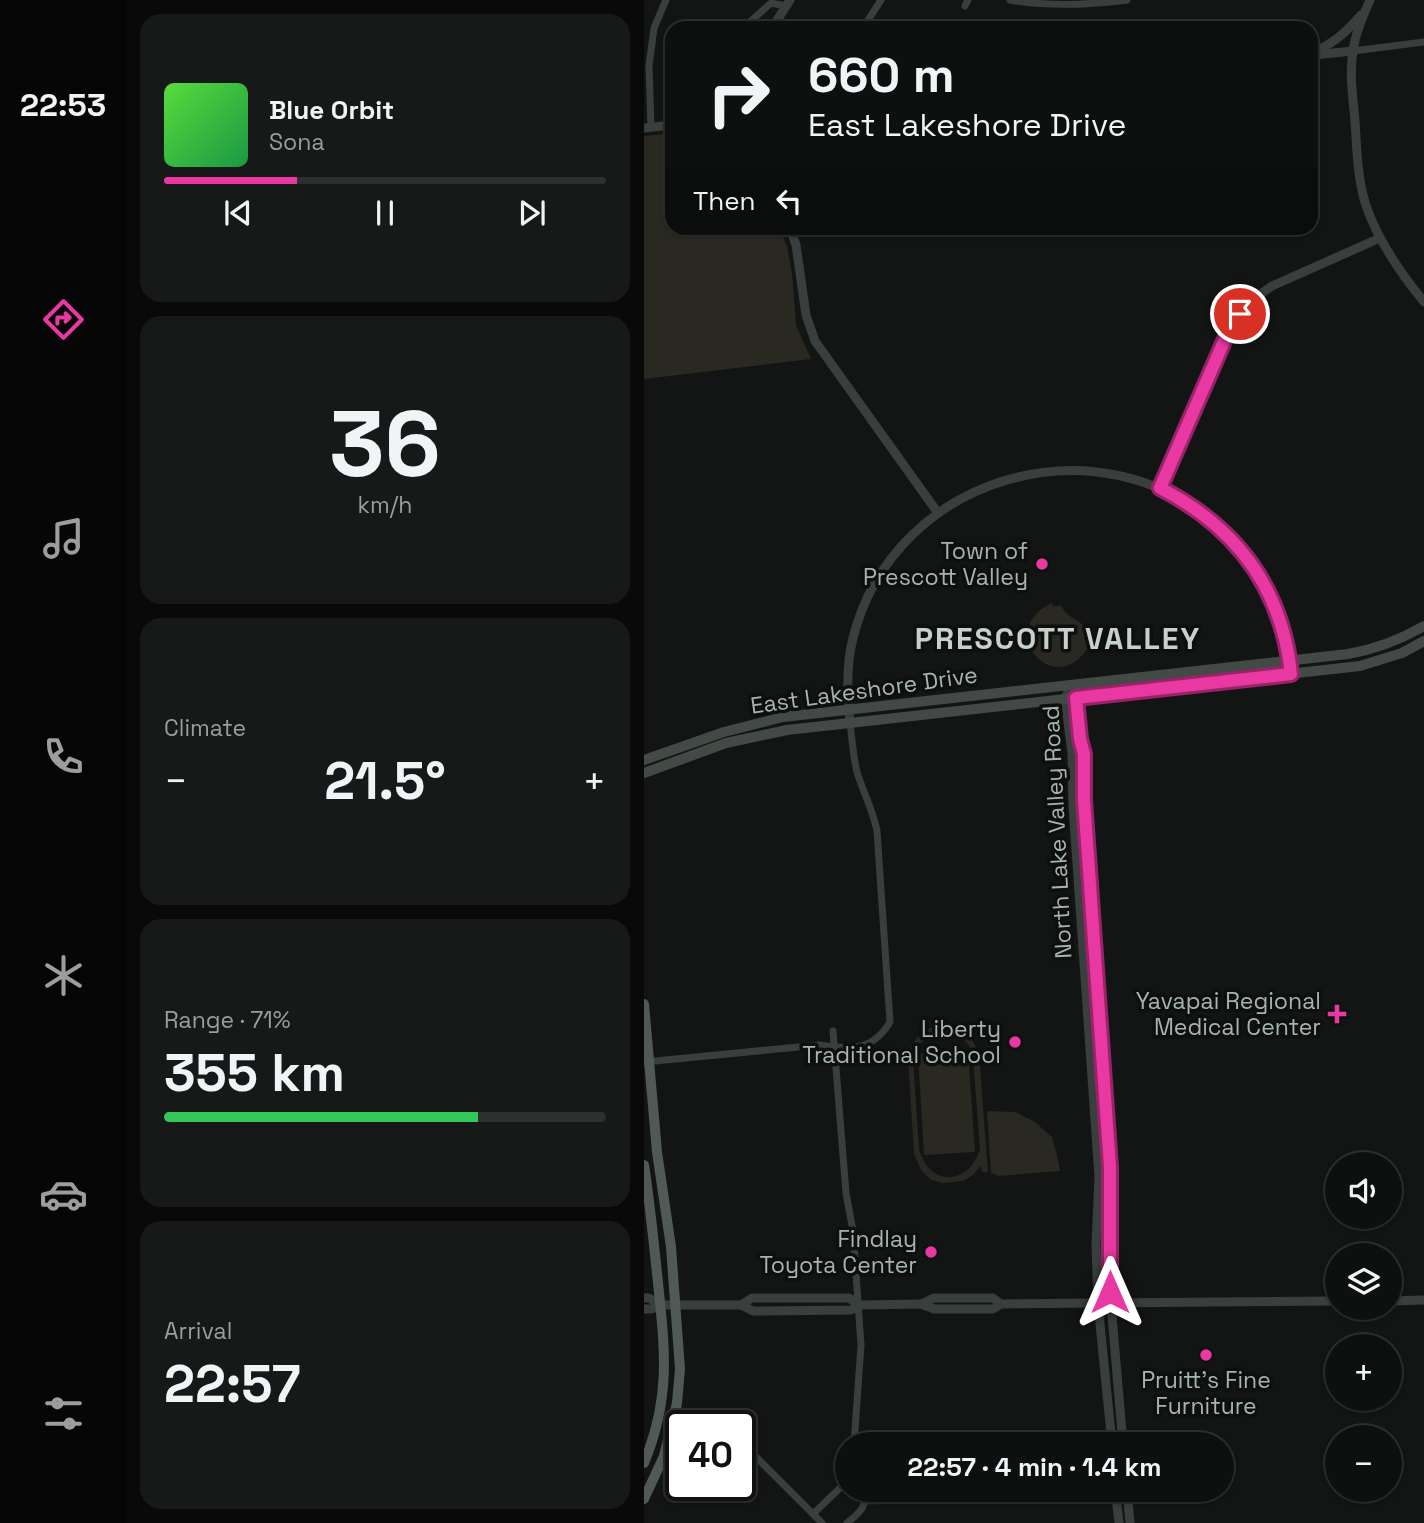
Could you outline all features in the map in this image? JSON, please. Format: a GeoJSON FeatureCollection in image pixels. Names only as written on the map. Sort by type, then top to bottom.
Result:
{"type":"FeatureCollection","features":[{"type":"Feature","properties":{"kind":"main road","name":"East Lakeshore Drive"},"geometry":{"type":"LineString","coordinates":[[644,760],[783,718],[1348,654],[1375,649],[1406,637],[1424,626]]}},
{"type":"Feature","properties":{"kind":"main road","name":"East Lakeshore Drive"},"geometry":{"type":"LineString","coordinates":[[644,774],[725,737],[1360,666],[1402,653],[1424,641]]}},
{"type":"Feature","properties":{"kind":"main road"},"geometry":{"type":"LineString","coordinates":[[644,1004],[646,1062],[671,1247],[680,1369],[675,1410]]}},
{"type":"Feature","properties":{"kind":"main road"},"geometry":{"type":"LineString","coordinates":[[644,1165],[665,1354],[663,1388],[656,1426],[644,1463]]}},
{"type":"Feature","properties":{"kind":"main road"},"geometry":{"type":"LineString","coordinates":[[644,1499],[665,1452]]}},
{"type":"Feature","properties":{"kind":"street"},"geometry":{"type":"LineString","coordinates":[[648,127],[649,66],[654,28],[666,0]]}},
{"type":"Feature","properties":{"kind":"street"},"geometry":{"type":"LineString","coordinates":[[868,21],[881,0]]}},
{"type":"Feature","properties":{"kind":"street"},"geometry":{"type":"LineString","coordinates":[[1010,0],[1074,5],[1127,0]]}},
{"type":"Feature","properties":{"kind":"street"},"geometry":{"type":"LineString","coordinates":[[1370,0],[1353,51],[1352,87],[1359,176],[1368,211],[1380,238],[1424,302]]}},
{"type":"Feature","properties":{"kind":"street"},"geometry":{"type":"LineString","coordinates":[[751,21],[771,3],[788,3]]}},
{"type":"Feature","properties":{"kind":"street"},"geometry":{"type":"LineString","coordinates":[[776,21],[788,3]]}},
{"type":"Feature","properties":{"kind":"street"},"geometry":{"type":"LineString","coordinates":[[1318,50],[1341,36],[1365,11]]}},
{"type":"Feature","properties":{"kind":"street"},"geometry":{"type":"LineString","coordinates":[[1318,54],[1424,42]]}},
{"type":"Feature","properties":{"kind":"street"},"geometry":{"type":"LineString","coordinates":[[792,235],[806,315],[816,341],[938,513]]}},
{"type":"Feature","properties":{"kind":"street"},"geometry":{"type":"LineString","coordinates":[[1160,488],[1232,323],[1249,302],[1272,286],[1380,238]]}},
{"type":"Feature","properties":{"kind":"street"},"geometry":{"type":"LineString","coordinates":[[646,1062],[819,1045],[835,1048],[858,1046],[872,1043],[882,1035],[890,1022],[877,831],[853,756],[848,676],[851,648],[869,594],[883,571],[928,520],[965,496],[990,485],[1036,472],[1068,470],[1122,476],[1160,488],[1186,502],[1233,541],[1252,565],[1279,617],[1291,674]]}},
{"type":"Feature","properties":{"kind":"street","name":"North Lake Valley Road"},"geometry":{"type":"LineString","coordinates":[[1071,685],[1073,806],[1099,1177],[1096,1244],[1098,1304],[1111,1432]]}},
{"type":"Feature","properties":{"kind":"street","name":"North Lake Valley Road"},"geometry":{"type":"LineString","coordinates":[[1071,698],[1084,754],[1084,800],[1110,1167],[1111,1304],[1122,1432]]}},
{"type":"Feature","properties":{"kind":"street"},"geometry":{"type":"LineString","coordinates":[[833,1031],[846,1192],[853,1231],[859,1305],[861,1345],[855,1432]]}},
{"type":"Feature","properties":{"kind":"street"},"geometry":{"type":"LineString","coordinates":[[644,1298],[660,1305]]}},
{"type":"Feature","properties":{"kind":"street"},"geometry":{"type":"LineString","coordinates":[[644,1309],[660,1305],[741,1305],[752,1298],[849,1298],[859,1305],[921,1304],[934,1298],[993,1298],[1001,1304],[1325,1301]]}},
{"type":"Feature","properties":{"kind":"street"},"geometry":{"type":"LineString","coordinates":[[1402,1300],[1424,1300]]}},
{"type":"Feature","properties":{"kind":"street"},"geometry":{"type":"LineString","coordinates":[[756,1457],[822,1523]]}},
{"type":"Feature","properties":{"kind":"street"},"geometry":{"type":"LineString","coordinates":[[813,1514],[835,1494]]}},
{"type":"Feature","properties":{"kind":"street"},"geometry":{"type":"LineString","coordinates":[[848,1523],[862,1509],[864,1502]]}},
{"type":"Feature","properties":{"kind":"street"},"geometry":{"type":"LineString","coordinates":[[1117,1502],[1119,1523]]}},
{"type":"Feature","properties":{"kind":"street"},"geometry":{"type":"LineString","coordinates":[[1128,1502],[1130,1523]]}},
{"type":"Feature","properties":{"kind":"shaded area"},"geometry":{"type":"Polygon","coordinates":[[[665,134],[665,235],[782,235],[792,273],[796,325],[811,359],[644,379],[644,136],[665,134]]]}},
{"type":"Feature","properties":{"kind":"shaded area"},"geometry":{"type":"Polygon","coordinates":[[[1052,603],[1053,607],[1061,605],[1089,630],[1092,636],[1085,652],[1072,664],[1055,667],[1047,664],[1032,652],[1028,644],[1028,628],[1032,620],[1052,603]]]}},
{"type":"Feature","properties":{"kind":"shaded area"},"geometry":{"type":"Polygon","coordinates":[[[937,1025],[964,1032],[979,1054],[988,1172],[982,1172],[981,1166],[963,1181],[944,1183],[931,1180],[921,1170],[914,1154],[908,1058],[914,1041],[937,1025]],[[938,1032],[925,1039],[913,1059],[919,1149],[931,1170],[949,1177],[967,1170],[980,1149],[971,1051],[962,1038],[938,1032]]]}},
{"type":"Feature","properties":{"kind":"shaded area"},"geometry":{"type":"Polygon","coordinates":[[[968,1051],[975,1152],[924,1155],[918,1054],[968,1051]]]}},
{"type":"Feature","properties":{"kind":"shaded area"},"geometry":{"type":"Polygon","coordinates":[[[987,1111],[1015,1112],[1035,1122],[1052,1137],[1060,1171],[998,1176],[991,1173],[987,1111]]]}},
{"type":"Feature","properties":{"kind":"place","name":"Town of Prescott Valley"},"geometry":{"type":"Point","coordinates":[1042,564]}},
{"type":"Feature","properties":{"kind":"place","name":"Yavapai Regional Medical Center"},"geometry":{"type":"Point","coordinates":[1337,1014]}},
{"type":"Feature","properties":{"kind":"place","name":"Liberty Traditional School"},"geometry":{"type":"Point","coordinates":[1015,1042]}},
{"type":"Feature","properties":{"kind":"place","name":"Findlay Toyota Center"},"geometry":{"type":"Point","coordinates":[931,1252]}},
{"type":"Feature","properties":{"kind":"place","name":"Pruitt's Fine Furniture"},"geometry":{"type":"Point","coordinates":[1206,1355]}},
{"type":"Feature","properties":{"kind":"district","name":"PRESCOTT VALLEY"},"geometry":{"type":"Point","coordinates":[1058,639]}},
{"type":"Feature","properties":{"kind":"route"},"geometry":{"type":"LineString","coordinates":[[1110,1292],[1110,1167],[1084,800],[1084,754],[1076,698],[1291,674],[1279,617],[1252,565],[1233,541],[1207,517],[1160,488],[1232,323],[1240,314]]}}]}
